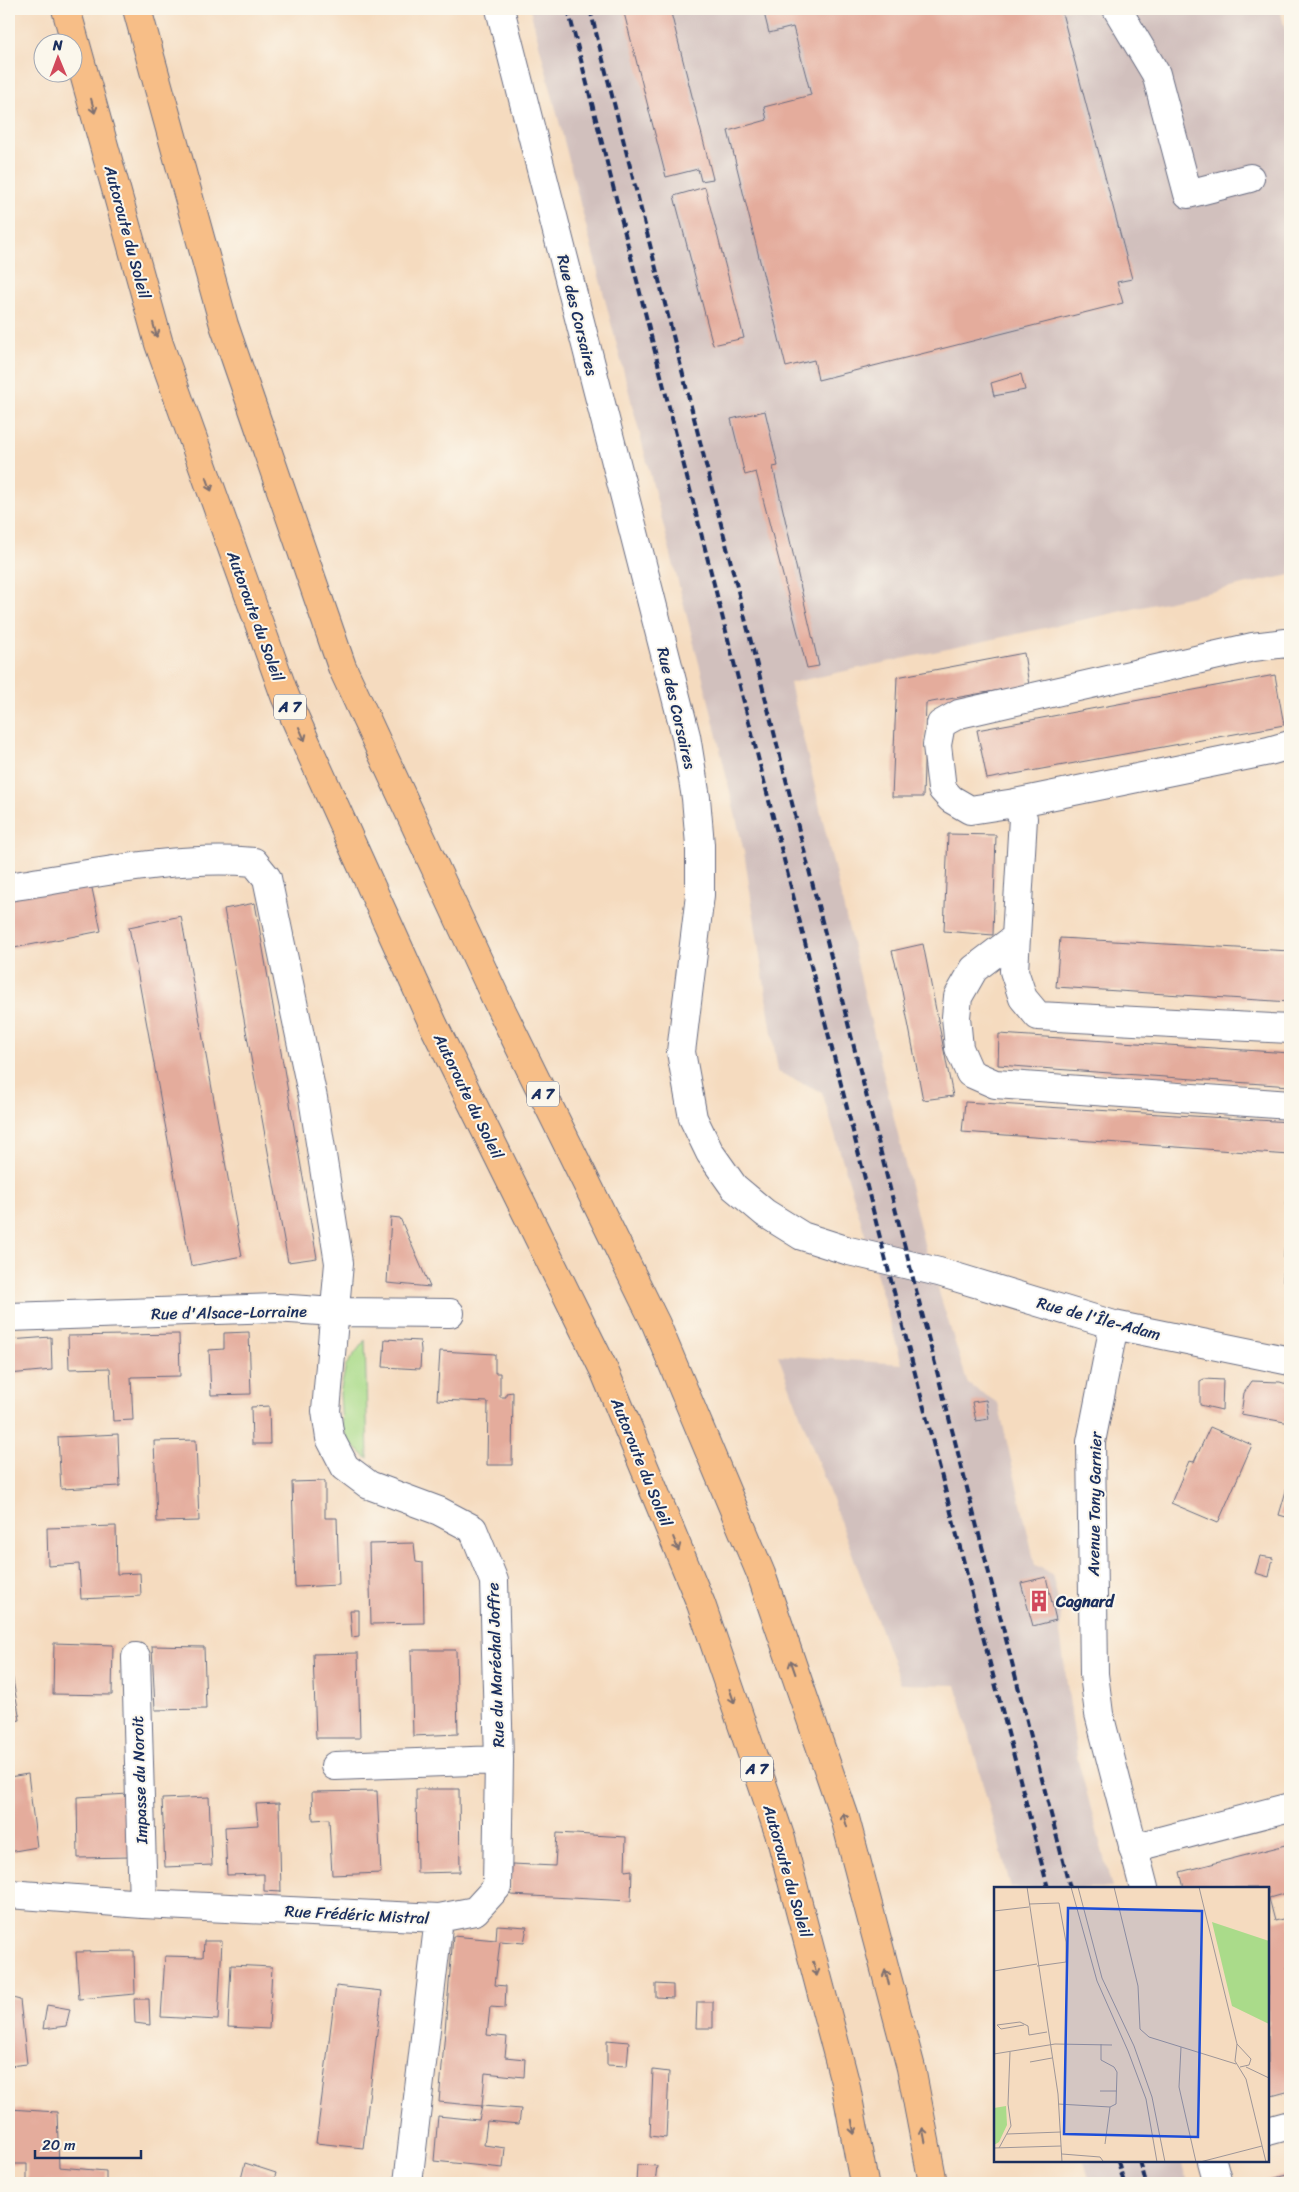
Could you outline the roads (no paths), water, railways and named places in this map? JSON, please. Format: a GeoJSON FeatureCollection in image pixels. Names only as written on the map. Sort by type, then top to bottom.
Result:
{"type":"FeatureCollection","features":[{"type":"Feature","properties":{"kind":"highway","name":"Autoroute du Soleil"},"geometry":{"type":"LineString","coordinates":[[66,9],[159,344],[285,696],[434,1026],[604,1370],[701,1604],[781,1839],[845,2082],[864,2183]]}},
{"type":"Feature","properties":{"kind":"highway","name":"A 7"},"geometry":{"type":"LineString","coordinates":[[136,9],[224,325],[342,666],[497,1001],[656,1324],[761,1574],[845,1818],[911,2068],[934,2183]]}},
{"type":"Feature","properties":{"kind":"street","name":"Rue des Corsaires"},"geometry":{"type":"LineString","coordinates":[[500,9],[683,727],[693,780],[700,845],[700,895],[681,1052],[693,1118],[710,1153],[734,1186],[765,1213],[802,1236],[849,1252],[939,1272]]}},
{"type":"Feature","properties":{"kind":"street"},"geometry":{"type":"LineString","coordinates":[[1117,9],[1156,74],[1188,194],[1250,178]]}},
{"type":"Feature","properties":{"kind":"street"},"geometry":{"type":"LineString","coordinates":[[1290,645],[1286,643],[1253,647],[959,714],[941,724],[937,745],[942,789],[951,799],[970,810],[1014,803],[1269,751],[1290,745]]}},
{"type":"Feature","properties":{"kind":"street"},"geometry":{"type":"LineString","coordinates":[[1014,803],[1023,818],[1014,971],[1022,998],[1038,1016],[1290,1029]]}},
{"type":"Feature","properties":{"kind":"street","name":"Rue du Maréchal Joffre"},"geometry":{"type":"LineString","coordinates":[[9,886],[138,867],[226,860],[254,862],[267,878],[313,1098],[339,1263],[326,1411],[330,1438],[345,1467],[370,1485],[438,1511],[473,1529],[494,1581],[499,1760],[497,1887],[475,1910],[439,1918]]}},
{"type":"Feature","properties":{"kind":"street"},"geometry":{"type":"LineString","coordinates":[[1015,938],[974,969],[958,996],[956,1017],[959,1048],[970,1073],[995,1084],[1290,1105]]}},
{"type":"Feature","properties":{"kind":"street","name":"Rue de l'Île-Adam"},"geometry":{"type":"LineString","coordinates":[[939,1272],[1114,1325],[1290,1361]]}},
{"type":"Feature","properties":{"kind":"street","name":"Rue d'Alsace-Lorraine"},"geometry":{"type":"LineString","coordinates":[[9,1317],[275,1308],[335,1312],[450,1313]]}},
{"type":"Feature","properties":{"kind":"street","name":"Avenue Tony Garnier"},"geometry":{"type":"LineString","coordinates":[[1114,1325],[1091,1442],[1094,1674],[1100,1714],[1144,1887]]}},
{"type":"Feature","properties":{"kind":"street","name":"Impasse du Noroit"},"geometry":{"type":"LineString","coordinates":[[136,1657],[143,1904]]}},
{"type":"Feature","properties":{"kind":"street"},"geometry":{"type":"LineString","coordinates":[[335,1766],[499,1760]]}},
{"type":"Feature","properties":{"kind":"street"},"geometry":{"type":"LineString","coordinates":[[1133,1848],[1290,1807]]}},
{"type":"Feature","properties":{"kind":"street","name":"Rue Frédéric Mistral"},"geometry":{"type":"LineString","coordinates":[[9,1894],[143,1904],[439,1918],[408,2183]]}},
{"type":"Feature","properties":{"kind":"street"},"geometry":{"type":"LineString","coordinates":[[1269,2131],[1290,2125]]}},
{"type":"Feature","properties":{"kind":"street"},"geometry":{"type":"LineString","coordinates":[[1212,2162],[1218,2183]]}},
{"type":"Feature","properties":{"kind":"railway"},"geometry":{"type":"LineString","coordinates":[[568,9],[877,1226],[1048,1887]]}},
{"type":"Feature","properties":{"kind":"railway"},"geometry":{"type":"LineString","coordinates":[[590,9],[1070,1887]]}},
{"type":"Feature","properties":{"kind":"railway"},"geometry":{"type":"LineString","coordinates":[[1118,2162],[1124,2183]]}},
{"type":"Feature","properties":{"kind":"railway"},"geometry":{"type":"LineString","coordinates":[[1140,2162],[1146,2183]]}},
{"type":"Feature","properties":{"kind":"place","name":"Cagnard"},"geometry":{"type":"Point","coordinates":[1039,1601]}}]}
